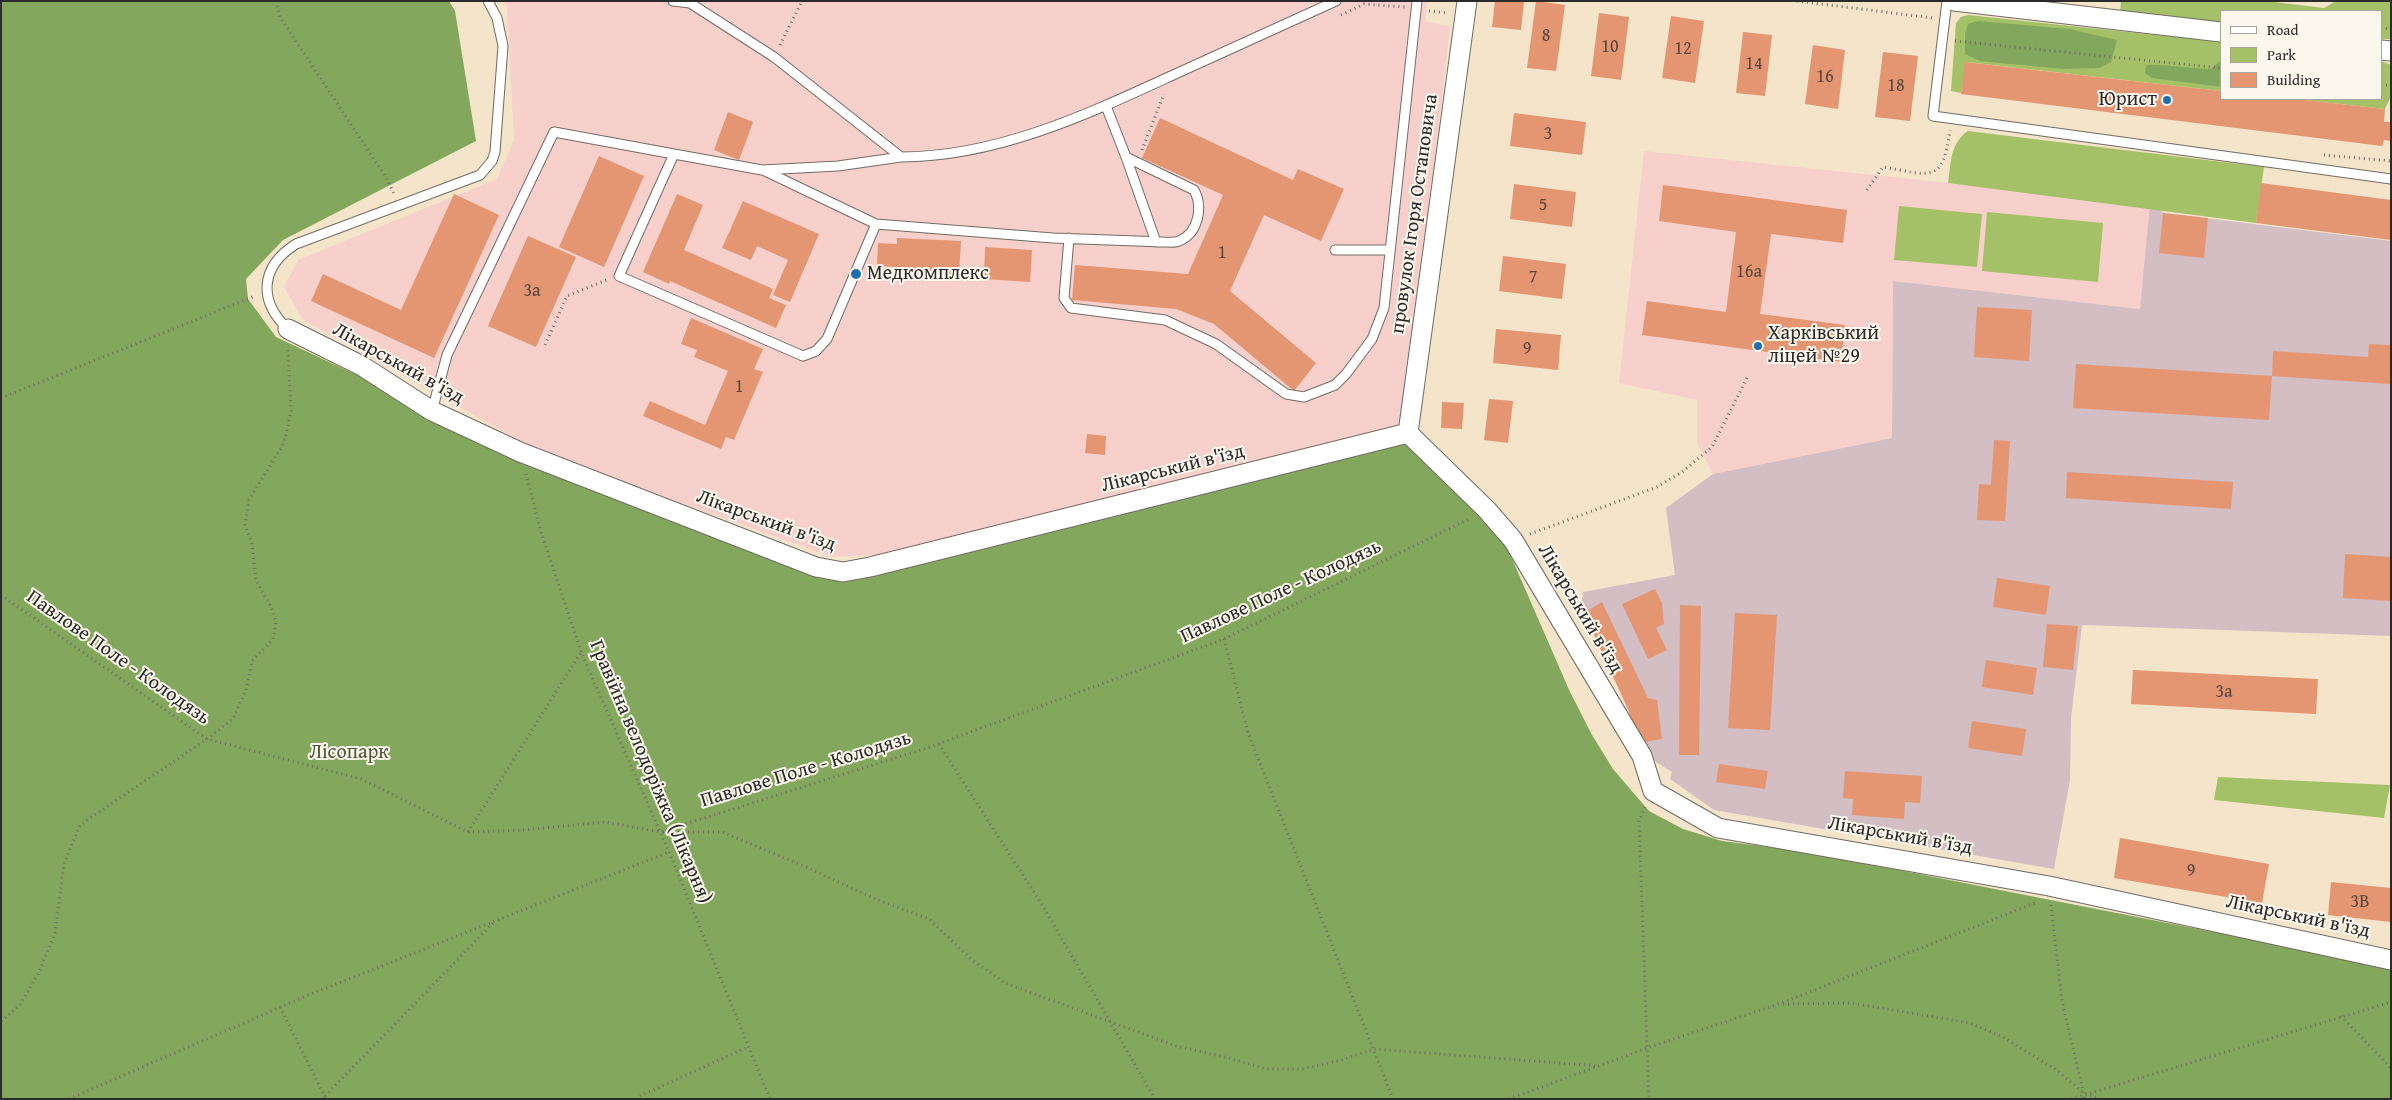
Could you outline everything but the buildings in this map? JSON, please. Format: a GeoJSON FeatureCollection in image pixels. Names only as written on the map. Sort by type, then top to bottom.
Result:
{"type":"FeatureCollection","features":[{"type":"Feature","properties":{"kind":"street"},"geometry":{"type":"LineString","coordinates":[[1954,1],[2220,32]]}},
{"type":"Feature","properties":{"kind":"street","name":"провулок Ігоря Остаповича"},"geometry":{"type":"LineString","coordinates":[[1408,433],[1466,8]]}},
{"type":"Feature","properties":{"kind":"street","name":"Лікарський в'їзд"},"geometry":{"type":"LineString","coordinates":[[288,329],[362,366],[432,411],[520,452],[816,567],[843,572],[870,568],[1408,433],[1447,473],[1488,510],[1513,540],[1642,756],[1653,791],[1718,828],[2049,886],[2391,960]]}},
{"type":"Feature","properties":{"kind":"lane"},"geometry":{"type":"LineString","coordinates":[[267,291],[268,276],[274,263],[284,252],[296,244],[480,174],[492,161],[495,152],[503,46],[497,18],[488,1]]}},
{"type":"Feature","properties":{"kind":"lane"},"geometry":{"type":"LineString","coordinates":[[673,1],[690,3],[774,57],[848,113],[901,157]]}},
{"type":"Feature","properties":{"kind":"lane"},"geometry":{"type":"LineString","coordinates":[[432,411],[447,355],[554,132],[762,170],[838,166],[901,157],[924,157],[952,153],[1069,122],[1336,1]]}},
{"type":"Feature","properties":{"kind":"lane"},"geometry":{"type":"LineString","coordinates":[[1947,1],[1933,116],[2391,179]]}},
{"type":"Feature","properties":{"kind":"lane"},"geometry":{"type":"LineString","coordinates":[[1070,238],[1064,298],[1071,308],[1165,320],[1216,344],[1286,394],[1304,397],[1335,385],[1372,339],[1384,308],[1417,5]]}},
{"type":"Feature","properties":{"kind":"lane"},"geometry":{"type":"LineString","coordinates":[[1106,106],[1156,242]]}},
{"type":"Feature","properties":{"kind":"lane"},"geometry":{"type":"LineString","coordinates":[[674,154],[619,276],[803,356],[816,351],[827,339],[876,224]]}},
{"type":"Feature","properties":{"kind":"lane"},"geometry":{"type":"LineString","coordinates":[[762,170],[876,224],[1070,238],[1178,242],[1188,234],[1198,217],[1200,207],[1197,196],[1189,186],[1126,157]]}},
{"type":"Feature","properties":{"kind":"lane"},"geometry":{"type":"LineString","coordinates":[[1335,250],[1390,250]]}},
{"type":"Feature","properties":{"kind":"lane","name":"Лікарський в'їзд"},"geometry":{"type":"LineString","coordinates":[[267,291],[270,306],[277,318],[288,329]]}},
{"type":"Feature","properties":{"kind":"path"},"geometry":{"type":"LineString","coordinates":[[276,1],[280,17],[387,179],[400,205]]}},
{"type":"Feature","properties":{"kind":"path"},"geometry":{"type":"LineString","coordinates":[[774,57],[802,1]]}},
{"type":"Feature","properties":{"kind":"path"},"geometry":{"type":"LineString","coordinates":[[1797,1],[1945,20]]}},
{"type":"Feature","properties":{"kind":"path"},"geometry":{"type":"LineString","coordinates":[[1339,16],[1364,4],[1466,8]]}},
{"type":"Feature","properties":{"kind":"path"},"geometry":{"type":"LineString","coordinates":[[1942,40],[2220,68]]}},
{"type":"Feature","properties":{"kind":"path"},"geometry":{"type":"LineString","coordinates":[[1137,161],[1165,93]]}},
{"type":"Feature","properties":{"kind":"path"},"geometry":{"type":"LineString","coordinates":[[1866,190],[1883,167],[1928,173],[1940,168],[1947,155],[1952,119]]}},
{"type":"Feature","properties":{"kind":"path"},"geometry":{"type":"LineString","coordinates":[[2323,154],[2391,161]]}},
{"type":"Feature","properties":{"kind":"path"},"geometry":{"type":"LineString","coordinates":[[545,344],[567,296],[619,276]]}},
{"type":"Feature","properties":{"kind":"path"},"geometry":{"type":"LineString","coordinates":[[1,398],[267,291]]}},
{"type":"Feature","properties":{"kind":"path"},"geometry":{"type":"LineString","coordinates":[[1,1020],[20,1005],[38,974],[55,933],[64,864],[80,825],[207,739],[232,719],[246,690],[252,661],[274,639],[276,622],[272,609],[256,580],[252,544],[245,525],[249,500],[284,442],[291,410],[288,376],[288,329]]}},
{"type":"Feature","properties":{"kind":"path"},"geometry":{"type":"LineString","coordinates":[[1513,540],[1657,487],[1682,472],[1712,447],[1748,376]]}},
{"type":"Feature","properties":{"kind":"path","name":"Гравійна велодоріжка (Лікарня)"},"geometry":{"type":"LineString","coordinates":[[520,452],[542,535],[581,652],[669,852],[770,1099]]}},
{"type":"Feature","properties":{"kind":"path","name":"Павлове Поле - Колодязь"},"geometry":{"type":"LineString","coordinates":[[1,595],[207,739],[361,779],[468,832],[523,830],[605,822],[660,832],[939,744],[1224,639],[1488,510]]}},
{"type":"Feature","properties":{"kind":"path"},"geometry":{"type":"LineString","coordinates":[[1224,639],[1248,733],[1393,1099]]}},
{"type":"Feature","properties":{"kind":"path"},"geometry":{"type":"LineString","coordinates":[[468,832],[581,652]]}},
{"type":"Feature","properties":{"kind":"path"},"geometry":{"type":"LineString","coordinates":[[939,744],[1044,908],[1155,1099]]}},
{"type":"Feature","properties":{"kind":"path"},"geometry":{"type":"LineString","coordinates":[[1649,1099],[1639,821],[1653,791]]}},
{"type":"Feature","properties":{"kind":"path"},"geometry":{"type":"LineString","coordinates":[[660,832],[722,832],[804,866],[875,899],[929,919],[972,960],[1005,983],[1176,1046],[1266,1068],[1302,1069],[1342,1060],[1373,1048],[1599,1066]]}},
{"type":"Feature","properties":{"kind":"path"},"geometry":{"type":"LineString","coordinates":[[69,1099],[280,1007],[669,852]]}},
{"type":"Feature","properties":{"kind":"path"},"geometry":{"type":"LineString","coordinates":[[2049,886],[2062,1001],[2085,1099]]}},
{"type":"Feature","properties":{"kind":"path"},"geometry":{"type":"LineString","coordinates":[[1509,1099],[1647,1048],[1779,1004],[2038,902]]}},
{"type":"Feature","properties":{"kind":"path"},"geometry":{"type":"LineString","coordinates":[[280,1007],[326,1098],[494,922]]}},
{"type":"Feature","properties":{"kind":"path"},"geometry":{"type":"LineString","coordinates":[[2071,1099],[2084,1093],[2391,1002]]}},
{"type":"Feature","properties":{"kind":"path"},"geometry":{"type":"LineString","coordinates":[[1779,1004],[1851,1003],[1970,1023],[2001,1036],[2055,1069],[2084,1093],[2100,1099]]}},
{"type":"Feature","properties":{"kind":"path"},"geometry":{"type":"LineString","coordinates":[[2341,1016],[2391,1068]]}},
{"type":"Feature","properties":{"kind":"path"},"geometry":{"type":"LineString","coordinates":[[640,1096],[748,1047]]}},
{"type":"Feature","properties":{"kind":"shaded area","name":"Медкомплекс"},"geometry":{"type":"Polygon","coordinates":[[[503,1],[1427,1],[1425,21],[1450,27],[1405,425],[901,554],[832,557],[546,455],[303,320],[284,287],[298,260],[497,179],[514,140],[507,7],[503,1]]]}},
{"type":"Feature","properties":{"kind":"shaded area","name":"Харківський ліцей №29"},"geometry":{"type":"Polygon","coordinates":[[[1644,151],[2150,204],[2141,309],[1893,281],[1892,438],[1713,474],[1697,443],[1697,400],[1619,383],[1644,151]]]}},
{"type":"Feature","properties":{"kind":"shaded area"},"geometry":{"type":"Polygon","coordinates":[[[2150,204],[2164,213],[2391,241],[2391,636],[2082,625],[2071,718],[2070,780],[2054,869],[1714,810],[1670,779],[1672,772],[1656,762],[1636,736],[1628,709],[1581,607],[1583,592],[1675,575],[1666,508],[1713,474],[1892,438],[1893,281],[2140,309],[2150,204]]]}},
{"type":"Feature","properties":{"kind":"green space","name":"Лісопарк"},"geometry":{"type":"Polygon","coordinates":[[[1,1],[449,1],[455,11],[476,141],[283,240],[246,279],[248,299],[276,337],[520,452],[811,569],[896,570],[1405,444],[1490,524],[1506,545],[1570,692],[1592,735],[1613,769],[1649,811],[1683,829],[1722,841],[1802,851],[2391,967],[2391,1099],[1,1099],[1,1]]]}},
{"type":"Feature","properties":{"kind":"green space"},"geometry":{"type":"Polygon","coordinates":[[[2121,1],[2266,1],[2324,8],[2336,1],[2391,2],[2391,39],[2382,39],[2382,10],[2220,10],[2220,23],[2120,13],[2121,1]]]}},
{"type":"Feature","properties":{"kind":"green space"},"geometry":{"type":"Polygon","coordinates":[[[1968,15],[2220,42],[2220,91],[1966,62],[1961,93],[1951,91],[1956,23],[1961,17],[1968,15]]]}},
{"type":"Feature","properties":{"kind":"green space"},"geometry":{"type":"Polygon","coordinates":[[[1978,21],[2069,29],[2117,40],[2111,62],[2099,68],[2063,69],[1980,61],[1965,54],[1965,34],[1968,24],[1978,21]]]}},
{"type":"Feature","properties":{"kind":"green space"},"geometry":{"type":"Polygon","coordinates":[[[2220,61],[2220,87],[2152,78],[2145,73],[2146,65],[2211,69],[2220,61]]]}},
{"type":"Feature","properties":{"kind":"green space"},"geometry":{"type":"Polygon","coordinates":[[[2382,61],[2391,65],[2391,96],[2385,109],[2304,100],[2382,100],[2382,61]]]}},
{"type":"Feature","properties":{"kind":"green space"},"geometry":{"type":"Polygon","coordinates":[[[1968,131],[2264,167],[2256,223],[1948,183],[1952,154],[1958,141],[1968,131]]]}},
{"type":"Feature","properties":{"kind":"green space"},"geometry":{"type":"Polygon","coordinates":[[[1899,206],[1982,214],[1977,267],[1894,260],[1899,206]]]}},
{"type":"Feature","properties":{"kind":"green space"},"geometry":{"type":"Polygon","coordinates":[[[1987,212],[2103,223],[2098,282],[1982,271],[1987,212]]]}},
{"type":"Feature","properties":{"kind":"green space"},"geometry":{"type":"Polygon","coordinates":[[[2218,777],[2390,785],[2384,818],[2214,800],[2218,777]]]}},
{"type":"Feature","properties":{"kind":"place","name":"Юрист"},"geometry":{"type":"Point","coordinates":[2167,100]}},
{"type":"Feature","properties":{"kind":"place","name":"Медкомплекс"},"geometry":{"type":"Point","coordinates":[856,274]}},
{"type":"Feature","properties":{"kind":"place","name":"Харківський ліцей №29"},"geometry":{"type":"Point","coordinates":[1758,346]}}]}
